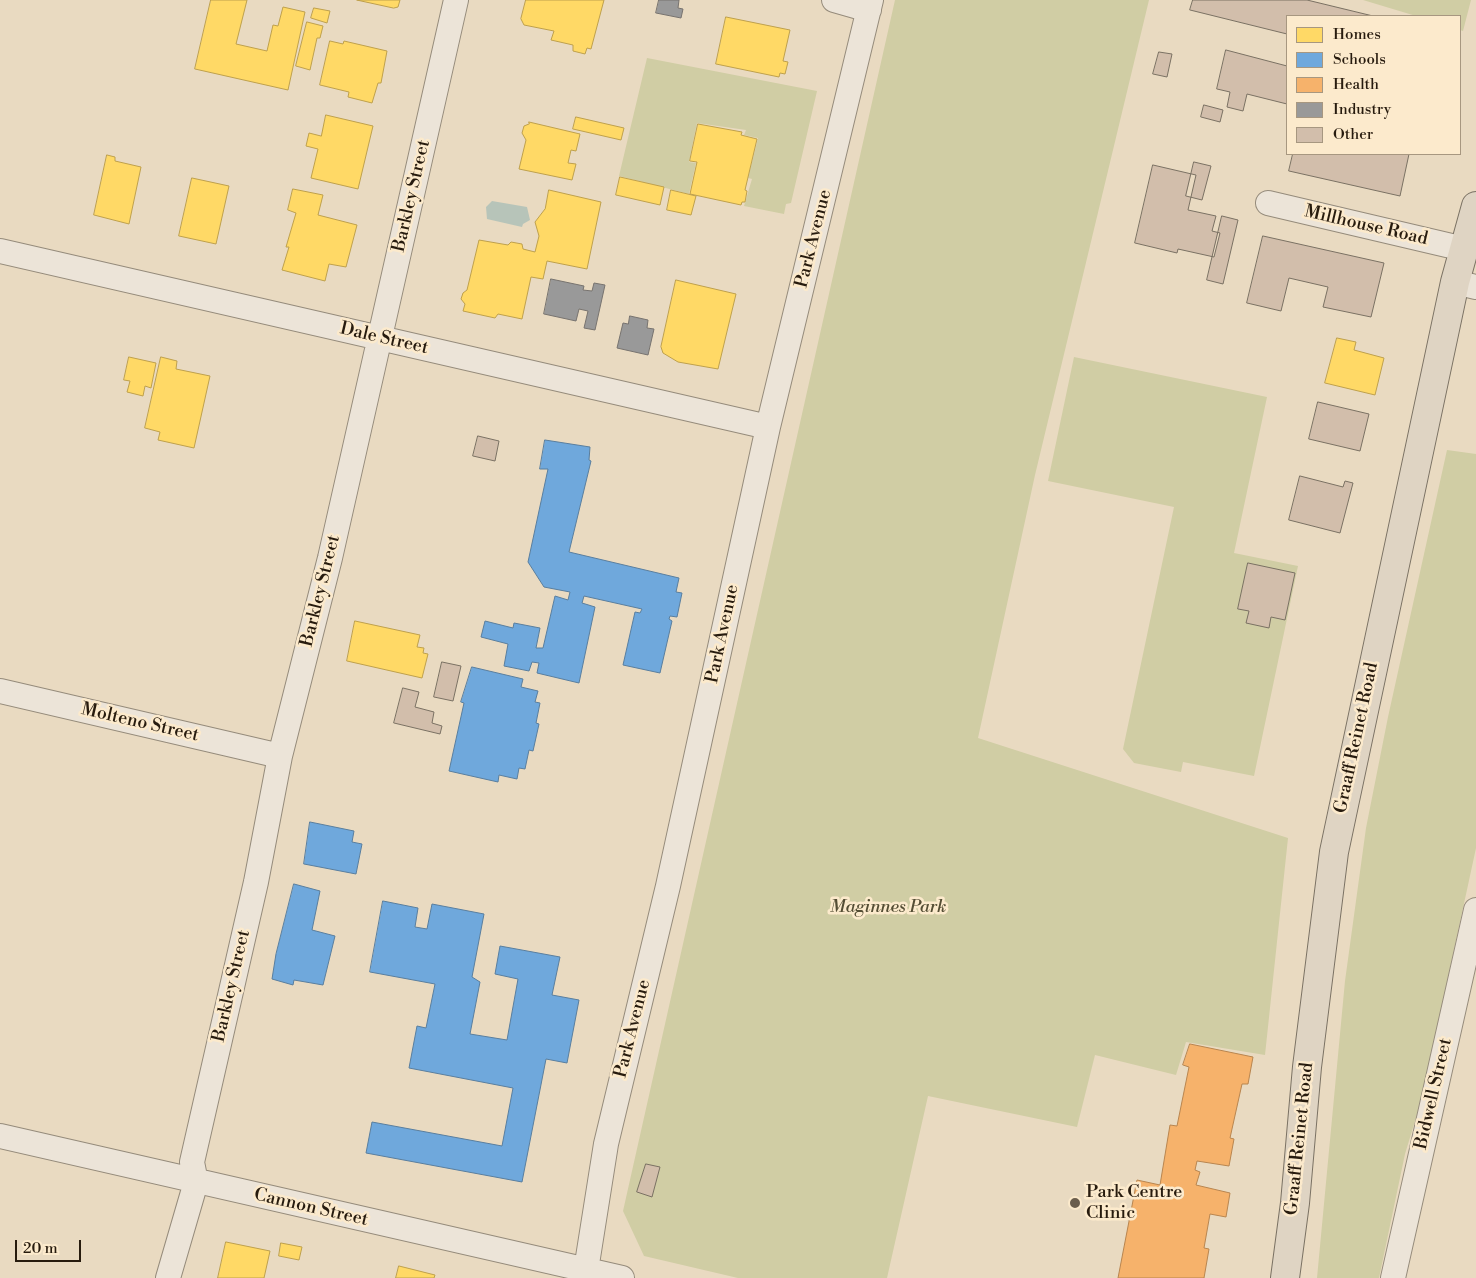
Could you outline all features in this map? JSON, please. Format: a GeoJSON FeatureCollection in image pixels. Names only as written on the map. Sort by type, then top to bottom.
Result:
{"type":"FeatureCollection","features":[{"type":"Feature","properties":{"kind":"main road","name":"Graaff Reinet Road"},"geometry":{"type":"LineString","coordinates":[[1285,1278],[1295,1203],[1307,1067],[1334,852],[1465,285],[1464,249],[1476,206]]}},
{"type":"Feature","properties":{"kind":"street","name":"Barkley Street"},"geometry":{"type":"LineString","coordinates":[[196,1182],[192,1162],[256,882],[280,756],[330,558],[456,0]]}},
{"type":"Feature","properties":{"kind":"street"},"geometry":{"type":"LineString","coordinates":[[834,0],[870,5]]}},
{"type":"Feature","properties":{"kind":"street","name":"Park Avenue"},"geometry":{"type":"LineString","coordinates":[[586,1270],[606,1144],[668,886],[768,427],[870,5]]}},
{"type":"Feature","properties":{"kind":"street","name":"Millhouse Road"},"geometry":{"type":"LineString","coordinates":[[1268,203],[1464,249]]}},
{"type":"Feature","properties":{"kind":"street","name":"Dale Street"},"geometry":{"type":"LineString","coordinates":[[0,250],[768,427]]}},
{"type":"Feature","properties":{"kind":"street","name":"Molteno Street"},"geometry":{"type":"LineString","coordinates":[[0,691],[280,756]]}},
{"type":"Feature","properties":{"kind":"street","name":"Bidwell Street"},"geometry":{"type":"LineString","coordinates":[[1392,1278],[1467,988],[1476,910]]}},
{"type":"Feature","properties":{"kind":"street","name":"Cannon Street"},"geometry":{"type":"LineString","coordinates":[[0,1136],[614,1277]]}},
{"type":"Feature","properties":{"kind":"street"},"geometry":{"type":"LineString","coordinates":[[168,1278],[196,1182]]}},
{"type":"Feature","properties":{"kind":"green space","name":"Maginnes Park"},"geometry":{"type":"Polygon","coordinates":[[[895,0],[1149,0],[1035,475],[978,738],[1288,838],[1265,1055],[1186,1042],[1176,1075],[1095,1055],[1077,1127],[928,1096],[887,1278],[738,1278],[644,1256],[623,1211],[895,0]]]}},
{"type":"Feature","properties":{"kind":"green space"},"geometry":{"type":"Polygon","coordinates":[[[1363,0],[1471,0],[1463,31],[1461,30],[1461,15],[1413,15],[1363,0]]]}},
{"type":"Feature","properties":{"kind":"green space"},"geometry":{"type":"Polygon","coordinates":[[[647,58],[817,91],[791,203],[786,204],[784,214],[744,206],[752,179],[748,178],[758,138],[744,135],[746,130],[697,123],[689,162],[696,163],[689,194],[619,176],[647,58]]]}},
{"type":"Feature","properties":{"kind":"green space"},"geometry":{"type":"Polygon","coordinates":[[[1074,357],[1267,397],[1234,553],[1298,566],[1254,776],[1183,762],[1181,772],[1134,763],[1123,749],[1174,507],[1048,481],[1074,357]]]}},
{"type":"Feature","properties":{"kind":"green space"},"geometry":{"type":"Polygon","coordinates":[[[1447,450],[1476,454],[1476,848],[1422,1098],[1405,1154],[1379,1278],[1317,1278],[1345,981],[1366,828],[1388,717],[1447,450]]]}},
{"type":"Feature","properties":{"kind":"shaded area"},"geometry":{"type":"Polygon","coordinates":[[[492,201],[527,207],[530,220],[523,224],[522,227],[487,219],[486,207],[492,201]]]}},
{"type":"Feature","properties":{"kind":"building: Homes"},"geometry":{"type":"Polygon","coordinates":[[[211,0],[247,0],[236,44],[267,51],[273,25],[278,26],[283,7],[305,12],[288,90],[195,69],[211,0]]]}},
{"type":"Feature","properties":{"kind":"building: Homes"},"geometry":{"type":"Polygon","coordinates":[[[357,0],[400,0],[398,7],[394,8],[357,0]]]}},
{"type":"Feature","properties":{"kind":"building: Homes"},"geometry":{"type":"Polygon","coordinates":[[[526,0],[604,0],[591,49],[587,48],[585,54],[573,51],[573,45],[551,40],[554,31],[524,25],[521,19],[526,0]]]}},
{"type":"Feature","properties":{"kind":"building: Homes"},"geometry":{"type":"Polygon","coordinates":[[[314,8],[330,11],[327,23],[311,18],[314,8]]]}},
{"type":"Feature","properties":{"kind":"building: Homes"},"geometry":{"type":"Polygon","coordinates":[[[726,17],[790,30],[783,61],[788,62],[785,74],[780,73],[779,77],[716,64],[726,17]]]}},
{"type":"Feature","properties":{"kind":"building: Homes"},"geometry":{"type":"Polygon","coordinates":[[[307,22],[323,26],[320,38],[317,38],[310,70],[296,66],[307,22]]]}},
{"type":"Feature","properties":{"kind":"building: Homes"},"geometry":{"type":"Polygon","coordinates":[[[330,41],[343,44],[344,41],[387,51],[381,83],[378,83],[372,103],[348,97],[349,92],[320,85],[330,41]]]}},
{"type":"Feature","properties":{"kind":"building: Homes"},"geometry":{"type":"Polygon","coordinates":[[[326,115],[373,126],[358,189],[311,178],[318,149],[306,146],[309,133],[321,136],[326,115]]]}},
{"type":"Feature","properties":{"kind":"building: Homes"},"geometry":{"type":"Polygon","coordinates":[[[576,117],[624,128],[621,140],[573,129],[576,117]]]}},
{"type":"Feature","properties":{"kind":"building: Homes"},"geometry":{"type":"Polygon","coordinates":[[[529,122],[580,134],[576,151],[571,150],[568,163],[576,164],[572,180],[519,169],[526,140],[522,133],[524,126],[529,124],[529,122]]]}},
{"type":"Feature","properties":{"kind":"building: Homes"},"geometry":{"type":"Polygon","coordinates":[[[698,124],[742,132],[741,135],[757,139],[745,190],[747,191],[745,202],[742,202],[741,205],[690,194],[697,162],[690,161],[698,124]]]}},
{"type":"Feature","properties":{"kind":"building: Homes"},"geometry":{"type":"Polygon","coordinates":[[[107,155],[115,157],[115,161],[141,167],[129,224],[94,215],[107,155]]]}},
{"type":"Feature","properties":{"kind":"building: Homes"},"geometry":{"type":"Polygon","coordinates":[[[620,177],[664,187],[660,205],[616,195],[620,177]]]}},
{"type":"Feature","properties":{"kind":"building: Homes"},"geometry":{"type":"Polygon","coordinates":[[[192,178],[229,186],[216,244],[179,236],[192,178]]]}},
{"type":"Feature","properties":{"kind":"building: Homes"},"geometry":{"type":"Polygon","coordinates":[[[293,189],[323,195],[318,215],[357,225],[346,267],[329,264],[325,281],[282,270],[289,247],[286,247],[296,213],[288,210],[293,189]]]}},
{"type":"Feature","properties":{"kind":"building: Homes"},"geometry":{"type":"Polygon","coordinates":[[[549,190],[601,202],[587,269],[547,261],[543,279],[531,277],[522,319],[498,314],[495,318],[463,311],[465,304],[461,299],[463,293],[467,290],[479,240],[508,245],[511,242],[522,244],[523,249],[535,252],[539,236],[535,222],[545,209],[549,190]]]}},
{"type":"Feature","properties":{"kind":"building: Homes"},"geometry":{"type":"Polygon","coordinates":[[[671,190],[696,196],[691,215],[667,210],[671,190]]]}},
{"type":"Feature","properties":{"kind":"building: Homes"},"geometry":{"type":"Polygon","coordinates":[[[676,280],[736,294],[718,369],[678,362],[663,353],[661,347],[676,280]]]}},
{"type":"Feature","properties":{"kind":"building: Homes"},"geometry":{"type":"Polygon","coordinates":[[[1337,338],[1356,342],[1354,350],[1384,358],[1375,395],[1325,383],[1337,338]]]}},
{"type":"Feature","properties":{"kind":"building: Homes"},"geometry":{"type":"Polygon","coordinates":[[[129,357],[156,363],[151,388],[145,386],[143,396],[127,392],[130,381],[124,380],[129,357]]]}},
{"type":"Feature","properties":{"kind":"building: Homes"},"geometry":{"type":"Polygon","coordinates":[[[161,357],[177,361],[176,369],[210,376],[194,448],[158,440],[160,432],[145,428],[161,357]]]}},
{"type":"Feature","properties":{"kind":"building: Homes"},"geometry":{"type":"Polygon","coordinates":[[[355,621],[420,635],[417,647],[424,648],[423,653],[428,654],[422,678],[347,661],[355,621]]]}},
{"type":"Feature","properties":{"kind":"building: Homes"},"geometry":{"type":"Polygon","coordinates":[[[226,1242],[270,1251],[264,1278],[218,1278],[226,1242]]]}},
{"type":"Feature","properties":{"kind":"building: Homes"},"geometry":{"type":"Polygon","coordinates":[[[281,1243],[302,1247],[299,1260],[279,1256],[281,1243]]]}},
{"type":"Feature","properties":{"kind":"building: Homes"},"geometry":{"type":"Polygon","coordinates":[[[399,1266],[435,1275],[434,1278],[396,1278],[399,1266]]]}},
{"type":"Feature","properties":{"kind":"building: Schools"},"geometry":{"type":"Polygon","coordinates":[[[545,440],[590,447],[589,460],[591,461],[569,552],[679,578],[676,592],[682,593],[677,617],[670,616],[669,619],[672,621],[660,673],[623,665],[635,612],[640,613],[642,609],[584,596],[582,603],[595,607],[579,683],[537,673],[539,663],[532,662],[529,671],[504,666],[508,644],[481,637],[485,621],[513,628],[514,623],[540,628],[536,648],[543,648],[555,596],[568,600],[570,592],[544,587],[528,562],[548,469],[540,469],[545,440]]]}},
{"type":"Feature","properties":{"kind":"building: Schools"},"geometry":{"type":"Polygon","coordinates":[[[472,667],[523,679],[521,687],[538,691],[535,702],[540,703],[536,723],[539,724],[533,751],[529,750],[525,769],[519,768],[517,779],[499,775],[498,782],[449,771],[464,703],[461,702],[472,667]]]}},
{"type":"Feature","properties":{"kind":"building: Schools"},"geometry":{"type":"Polygon","coordinates":[[[310,822],[354,831],[352,842],[362,844],[356,874],[304,864],[310,822]]]}},
{"type":"Feature","properties":{"kind":"building: Schools"},"geometry":{"type":"Polygon","coordinates":[[[294,884],[320,891],[312,930],[335,936],[323,985],[294,980],[293,985],[272,979],[276,954],[294,884]]]}},
{"type":"Feature","properties":{"kind":"building: Schools"},"geometry":{"type":"Polygon","coordinates":[[[383,901],[418,908],[415,927],[427,929],[432,904],[484,914],[472,977],[480,982],[470,1034],[507,1040],[518,979],[495,974],[500,946],[560,957],[552,995],[579,1000],[567,1063],[546,1059],[522,1182],[366,1153],[372,1122],[502,1146],[513,1088],[409,1068],[417,1026],[426,1028],[435,984],[370,972],[383,901]]]}},
{"type":"Feature","properties":{"kind":"building: Health"},"geometry":{"type":"Polygon","coordinates":[[[1190,1044],[1253,1057],[1248,1084],[1242,1084],[1230,1138],[1234,1139],[1229,1166],[1197,1161],[1195,1170],[1200,1172],[1196,1185],[1230,1193],[1226,1217],[1210,1214],[1204,1248],[1209,1249],[1204,1278],[1118,1278],[1137,1180],[1160,1185],[1170,1125],[1177,1126],[1189,1067],[1183,1065],[1190,1044]]]}},
{"type":"Feature","properties":{"kind":"building: Industry"},"geometry":{"type":"Polygon","coordinates":[[[659,0],[679,0],[678,8],[683,9],[681,18],[656,13],[659,0]]]}},
{"type":"Feature","properties":{"kind":"building: Industry"},"geometry":{"type":"Polygon","coordinates":[[[551,279],[584,286],[583,290],[592,291],[594,283],[605,285],[595,330],[584,328],[588,311],[579,309],[576,321],[544,314],[551,279]]]}},
{"type":"Feature","properties":{"kind":"building: Industry"},"geometry":{"type":"Polygon","coordinates":[[[630,316],[648,320],[647,328],[654,329],[648,355],[617,348],[623,323],[628,324],[630,316]]]}},
{"type":"Feature","properties":{"kind":"building: Other"},"geometry":{"type":"Polygon","coordinates":[[[1193,0],[1307,0],[1369,15],[1286,15],[1286,34],[1190,10],[1193,0]]]}},
{"type":"Feature","properties":{"kind":"building: Other"},"geometry":{"type":"Polygon","coordinates":[[[1226,50],[1286,66],[1286,104],[1247,94],[1243,111],[1227,107],[1230,92],[1217,89],[1226,50]]]}},
{"type":"Feature","properties":{"kind":"building: Other"},"geometry":{"type":"Polygon","coordinates":[[[1159,52],[1172,54],[1167,77],[1153,74],[1159,52]]]}},
{"type":"Feature","properties":{"kind":"building: Other"},"geometry":{"type":"Polygon","coordinates":[[[1204,105],[1223,110],[1220,122],[1201,117],[1204,105]]]}},
{"type":"Feature","properties":{"kind":"building: Other"},"geometry":{"type":"Polygon","coordinates":[[[1293,155],[1409,155],[1400,196],[1289,171],[1293,155]]]}},
{"type":"Feature","properties":{"kind":"building: Other"},"geometry":{"type":"Polygon","coordinates":[[[1194,162],[1211,166],[1202,200],[1186,196],[1194,162]]]}},
{"type":"Feature","properties":{"kind":"building: Other"},"geometry":{"type":"Polygon","coordinates":[[[1153,165],[1196,175],[1188,210],[1216,216],[1212,231],[1220,233],[1214,257],[1178,249],[1177,253],[1135,243],[1153,165]]]}},
{"type":"Feature","properties":{"kind":"building: Other"},"geometry":{"type":"Polygon","coordinates":[[[1222,216],[1238,220],[1223,284],[1207,280],[1222,216]]]}},
{"type":"Feature","properties":{"kind":"building: Other"},"geometry":{"type":"Polygon","coordinates":[[[1263,236],[1384,263],[1371,317],[1323,307],[1328,287],[1289,278],[1281,311],[1247,303],[1263,236]]]}},
{"type":"Feature","properties":{"kind":"building: Other"},"geometry":{"type":"Polygon","coordinates":[[[1318,402],[1369,414],[1360,451],[1309,439],[1318,402]]]}},
{"type":"Feature","properties":{"kind":"building: Other"},"geometry":{"type":"Polygon","coordinates":[[[478,436],[499,441],[495,461],[473,456],[478,436]]]}},
{"type":"Feature","properties":{"kind":"building: Other"},"geometry":{"type":"Polygon","coordinates":[[[1300,476],[1343,487],[1345,481],[1353,483],[1340,533],[1289,520],[1300,476]]]}},
{"type":"Feature","properties":{"kind":"building: Other"},"geometry":{"type":"Polygon","coordinates":[[[1248,563],[1295,573],[1285,620],[1271,617],[1269,628],[1246,623],[1249,611],[1238,609],[1248,563]]]}},
{"type":"Feature","properties":{"kind":"building: Other"},"geometry":{"type":"Polygon","coordinates":[[[442,662],[461,666],[453,701],[434,697],[442,662]]]}},
{"type":"Feature","properties":{"kind":"building: Other"},"geometry":{"type":"Polygon","coordinates":[[[403,688],[419,692],[415,707],[434,712],[432,723],[442,726],[440,734],[394,723],[403,688]]]}},
{"type":"Feature","properties":{"kind":"building: Other"},"geometry":{"type":"Polygon","coordinates":[[[646,1164],[660,1167],[652,1197],[637,1192],[646,1164]]]}},
{"type":"Feature","properties":{"kind":"place","name":"Park Centre Clinic"},"geometry":{"type":"Point","coordinates":[1075,1203]}}]}
